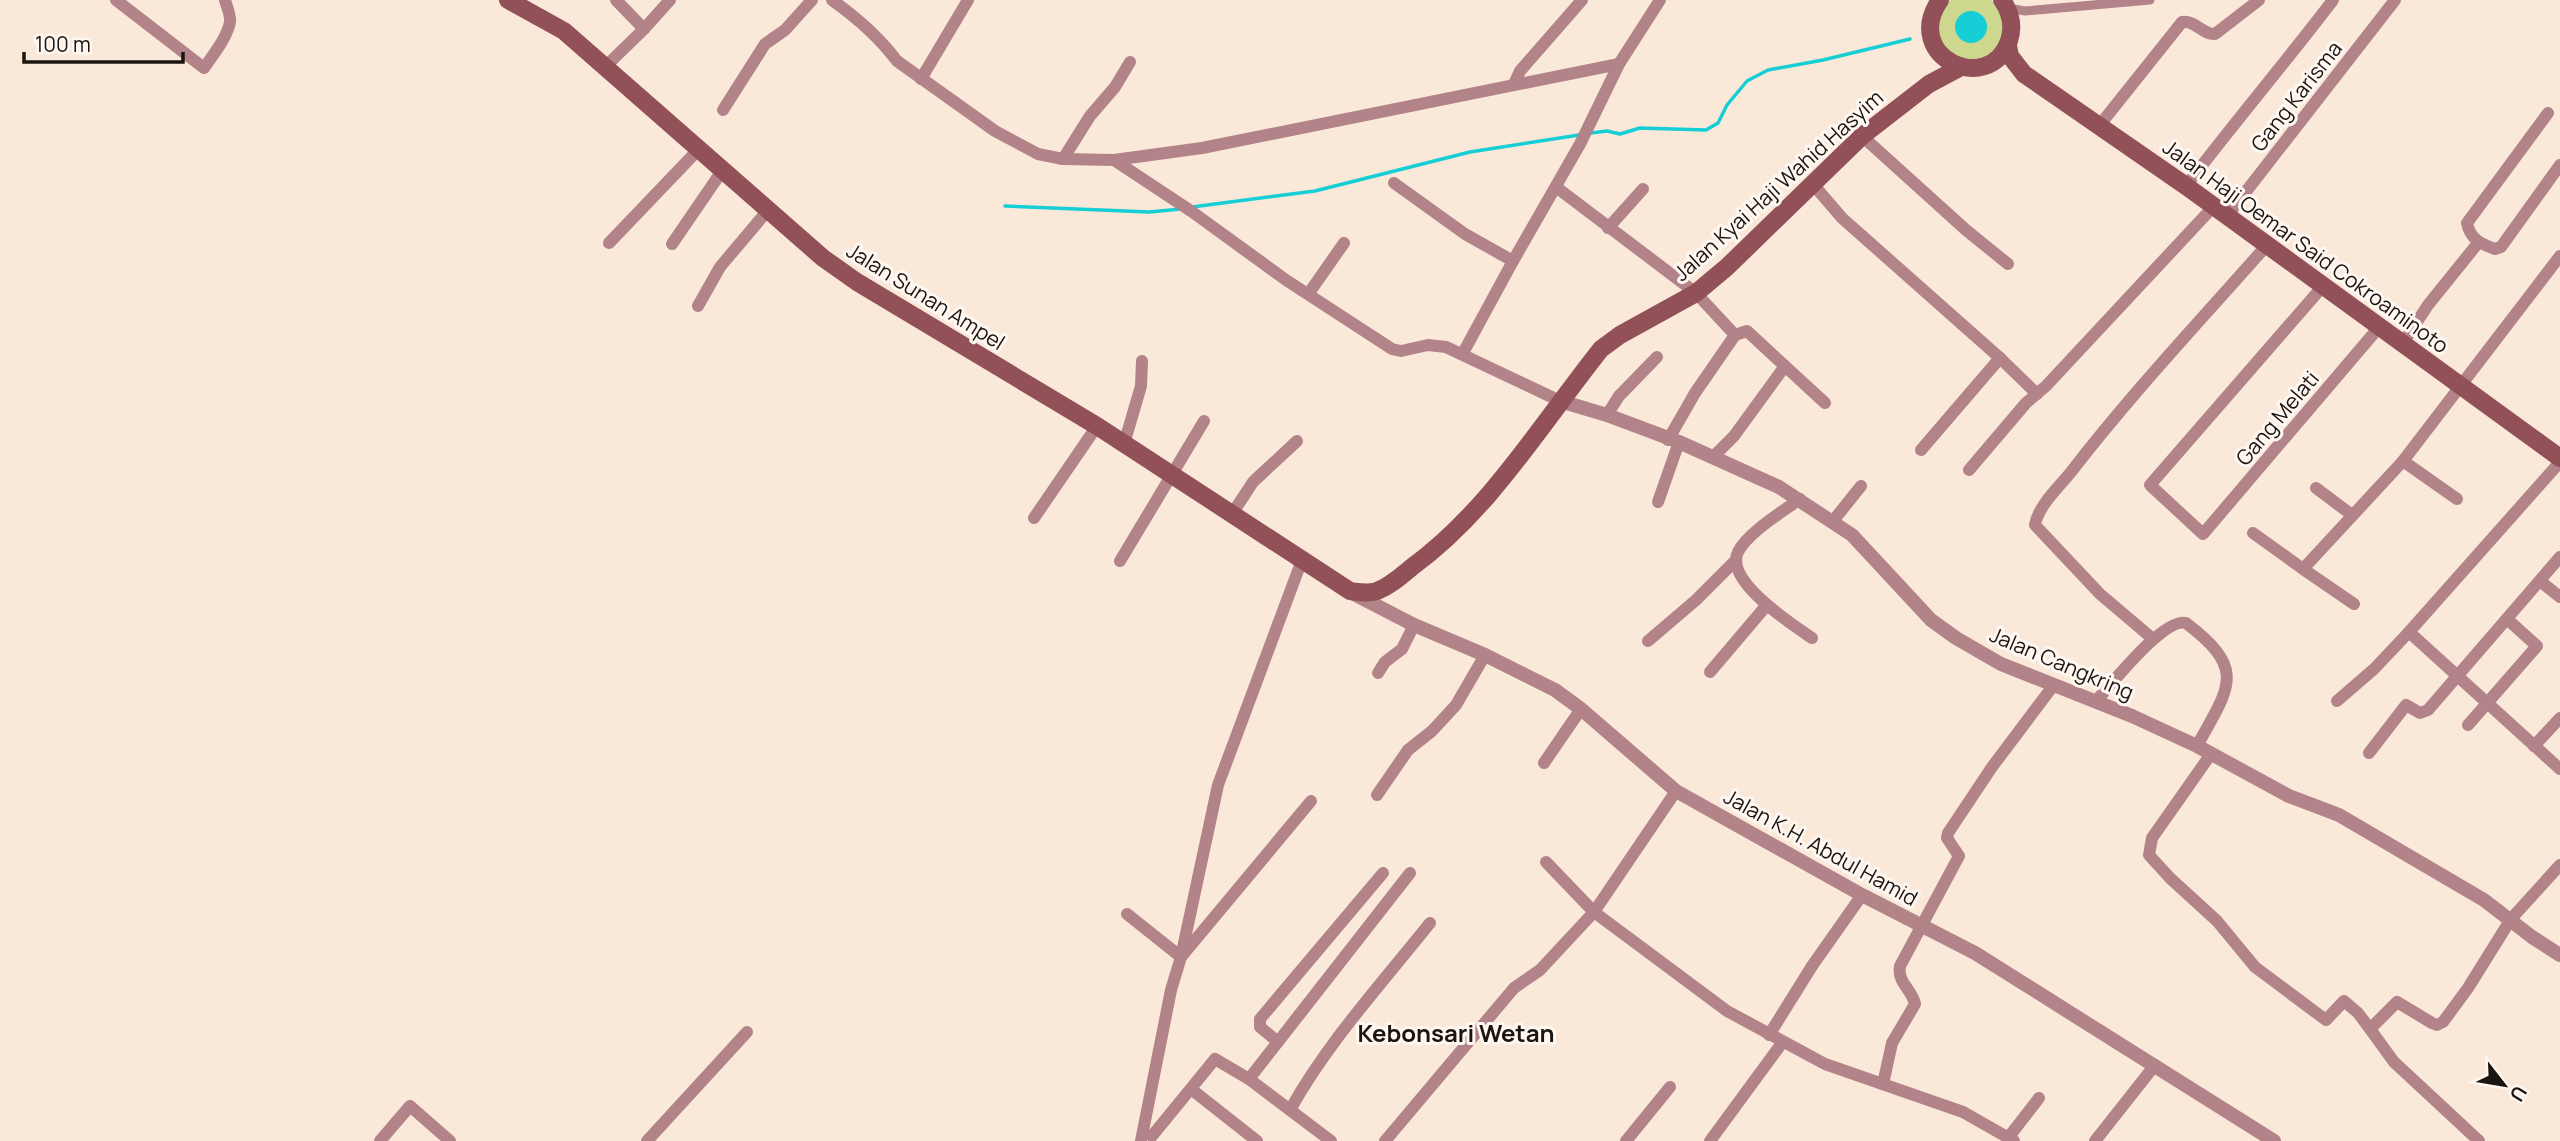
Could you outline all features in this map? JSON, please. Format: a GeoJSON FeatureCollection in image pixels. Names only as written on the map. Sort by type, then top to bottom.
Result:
{"type":"FeatureCollection","features":[{"type":"Feature","properties":{"kind":"main road","name":"Jalan Sunan Ampel"},"geometry":{"type":"LineString","coordinates":[[508,0],[612,60],[698,150],[823,258],[858,282],[1097,426],[1350,591]]}},
{"type":"Feature","properties":{"kind":"main road"},"geometry":{"type":"LineString","coordinates":[[1921,0],[1930,22],[1933,44],[1939,54],[1949,62],[1961,67],[1999,66],[2024,74]]}},
{"type":"Feature","properties":{"kind":"main road"},"geometry":{"type":"LineString","coordinates":[[1930,22],[1940,0]]}},
{"type":"Feature","properties":{"kind":"main road"},"geometry":{"type":"LineString","coordinates":[[1987,65],[1999,57],[2008,46],[2012,33],[2012,20],[2002,3]]}},
{"type":"Feature","properties":{"kind":"main road"},"geometry":{"type":"LineString","coordinates":[[2008,46],[2010,56],[2024,74]]}},
{"type":"Feature","properties":{"kind":"main road"},"geometry":{"type":"LineString","coordinates":[[1929,84],[1936,72],[1939,54]]}},
{"type":"Feature","properties":{"kind":"main road","name":"Jalan Kyai Haji Wahid Hasyim"},"geometry":{"type":"LineString","coordinates":[[1350,591],[1376,591],[1431,554],[1471,514],[1601,349],[1620,335],[1696,293],[1727,267],[1862,136],[1929,84],[1961,67]]}},
{"type":"Feature","properties":{"kind":"main road","name":"Jalan Haji Oemar Said Cokroaminoto"},"geometry":{"type":"LineString","coordinates":[[2024,74],[2186,186],[2560,460]]}},
{"type":"Feature","properties":{"kind":"street"},"geometry":{"type":"LineString","coordinates":[[116,0],[204,68],[218,47],[230,20],[225,0]]}},
{"type":"Feature","properties":{"kind":"street"},"geometry":{"type":"LineString","coordinates":[[616,0],[637,36]]}},
{"type":"Feature","properties":{"kind":"street"},"geometry":{"type":"LineString","coordinates":[[612,60],[670,0]]}},
{"type":"Feature","properties":{"kind":"street"},"geometry":{"type":"LineString","coordinates":[[723,110],[765,44],[785,30],[812,0]]}},
{"type":"Feature","properties":{"kind":"street"},"geometry":{"type":"LineString","coordinates":[[832,0],[854,16],[897,61],[995,131],[1038,154],[1063,159],[1114,160],[1202,148],[1619,65]]}},
{"type":"Feature","properties":{"kind":"street"},"geometry":{"type":"LineString","coordinates":[[921,79],[968,0]]}},
{"type":"Feature","properties":{"kind":"street"},"geometry":{"type":"LineString","coordinates":[[1514,84],[1520,71],[1583,0]]}},
{"type":"Feature","properties":{"kind":"street"},"geometry":{"type":"LineString","coordinates":[[1463,353],[1580,144],[1619,65],[1660,0]]}},
{"type":"Feature","properties":{"kind":"street"},"geometry":{"type":"LineString","coordinates":[[1946,0],[1935,17],[1937,43],[1944,53],[1955,61],[1967,64],[1980,63],[2001,48],[2008,25],[2002,3]]}},
{"type":"Feature","properties":{"kind":"street"},"geometry":{"type":"LineString","coordinates":[[2002,3],[2025,11],[2150,0]]}},
{"type":"Feature","properties":{"kind":"street"},"geometry":{"type":"LineString","coordinates":[[2099,126],[2182,22],[2190,22],[2213,35],[2259,0]]}},
{"type":"Feature","properties":{"kind":"street"},"geometry":{"type":"LineString","coordinates":[[2186,186],[2333,0]]}},
{"type":"Feature","properties":{"kind":"street","name":"Gang Karisma"},"geometry":{"type":"LineString","coordinates":[[1969,470],[2026,403],[2220,211],[2395,0]]}},
{"type":"Feature","properties":{"kind":"street"},"geometry":{"type":"LineString","coordinates":[[1063,159],[1090,116],[1115,87],[1130,62]]}},
{"type":"Feature","properties":{"kind":"street"},"geometry":{"type":"LineString","coordinates":[[2548,113],[2467,223],[2478,243],[2496,249],[2501,247],[2560,165]]}},
{"type":"Feature","properties":{"kind":"street"},"geometry":{"type":"LineString","coordinates":[[1862,136],[1966,230],[2008,264]]}},
{"type":"Feature","properties":{"kind":"street"},"geometry":{"type":"LineString","coordinates":[[608,243],[698,150]]}},
{"type":"Feature","properties":{"kind":"street"},"geometry":{"type":"LineString","coordinates":[[1114,160],[1286,280],[1392,349],[1401,351],[1428,345],[1446,347],[1560,401]]}},
{"type":"Feature","properties":{"kind":"street"},"geometry":{"type":"LineString","coordinates":[[671,244],[722,172]]}},
{"type":"Feature","properties":{"kind":"street"},"geometry":{"type":"LineString","coordinates":[[1394,183],[1465,234],[1513,261]]}},
{"type":"Feature","properties":{"kind":"street"},"geometry":{"type":"LineString","coordinates":[[1812,183],[1842,218],[2037,394]]}},
{"type":"Feature","properties":{"kind":"street"},"geometry":{"type":"LineString","coordinates":[[1556,187],[1696,293],[1735,335]]}},
{"type":"Feature","properties":{"kind":"street"},"geometry":{"type":"LineString","coordinates":[[1608,228],[1643,188]]}},
{"type":"Feature","properties":{"kind":"street"},"geometry":{"type":"LineString","coordinates":[[698,306],[720,267],[769,209]]}},
{"type":"Feature","properties":{"kind":"street"},"geometry":{"type":"LineString","coordinates":[[1309,293],[1344,243]]}},
{"type":"Feature","properties":{"kind":"street"},"geometry":{"type":"LineString","coordinates":[[2403,344],[2428,305],[2478,243]]}},
{"type":"Feature","properties":{"kind":"street"},"geometry":{"type":"LineString","coordinates":[[2153,639],[2100,594],[2035,525],[2035,521],[2041,509],[2090,447],[2267,245]]}},
{"type":"Feature","properties":{"kind":"street"},"geometry":{"type":"LineString","coordinates":[[2303,569],[2403,460],[2560,256]]}},
{"type":"Feature","properties":{"kind":"street","name":"Gang Melati"},"geometry":{"type":"LineString","coordinates":[[2323,286],[2150,485],[2203,534],[2380,326]]}},
{"type":"Feature","properties":{"kind":"street"},"geometry":{"type":"LineString","coordinates":[[1658,502],[1673,441],[1695,393],[1735,335],[1746,331],[1825,403]]}},
{"type":"Feature","properties":{"kind":"street"},"geometry":{"type":"LineString","coordinates":[[1606,415],[1619,396],[1657,357]]}},
{"type":"Feature","properties":{"kind":"street"},"geometry":{"type":"LineString","coordinates":[[1922,450],[2000,358]]}},
{"type":"Feature","properties":{"kind":"street"},"geometry":{"type":"LineString","coordinates":[[1124,444],[1142,383],[1142,361]]}},
{"type":"Feature","properties":{"kind":"street"},"geometry":{"type":"LineString","coordinates":[[1713,457],[1734,436],[1785,366]]}},
{"type":"Feature","properties":{"kind":"street","name":"Jalan Cangkring"},"geometry":{"type":"LineString","coordinates":[[1560,401],[1606,415],[1673,441],[1779,487],[1858,540],[1938,626],[2001,664],[2096,701],[2197,746],[2289,796],[2339,815],[2484,900],[2560,955]]}},
{"type":"Feature","properties":{"kind":"street"},"geometry":{"type":"LineString","coordinates":[[1120,561],[1204,421]]}},
{"type":"Feature","properties":{"kind":"street"},"geometry":{"type":"LineString","coordinates":[[1034,518],[1097,426]]}},
{"type":"Feature","properties":{"kind":"street"},"geometry":{"type":"LineString","coordinates":[[1231,514],[1253,482],[1297,440]]}},
{"type":"Feature","properties":{"kind":"street"},"geometry":{"type":"LineString","coordinates":[[2403,460],[2457,499]]}},
{"type":"Feature","properties":{"kind":"street"},"geometry":{"type":"LineString","coordinates":[[2337,701],[2374,669],[2409,632],[2560,460]]}},
{"type":"Feature","properties":{"kind":"street"},"geometry":{"type":"LineString","coordinates":[[1833,521],[1861,486]]}},
{"type":"Feature","properties":{"kind":"street"},"geometry":{"type":"LineString","coordinates":[[2316,488],[2352,516]]}},
{"type":"Feature","properties":{"kind":"street"},"geometry":{"type":"LineString","coordinates":[[1648,641],[1696,600],[1735,561],[1738,551],[1749,538],[1800,499]]}},
{"type":"Feature","properties":{"kind":"street"},"geometry":{"type":"LineString","coordinates":[[2253,533],[2354,604]]}},
{"type":"Feature","properties":{"kind":"street"},"geometry":{"type":"LineString","coordinates":[[2369,753],[2406,705],[2423,713],[2560,557]]}},
{"type":"Feature","properties":{"kind":"street"},"geometry":{"type":"LineString","coordinates":[[1149,1137],[1171,990],[1181,957],[1218,785],[1302,560]]}},
{"type":"Feature","properties":{"kind":"street"},"geometry":{"type":"LineString","coordinates":[[1735,561],[1741,575],[1766,606],[1812,638]]}},
{"type":"Feature","properties":{"kind":"street"},"geometry":{"type":"LineString","coordinates":[[2540,581],[2560,597]]}},
{"type":"Feature","properties":{"kind":"street"},"geometry":{"type":"LineString","coordinates":[[1392,582],[1387,600],[1392,614]]}},
{"type":"Feature","properties":{"kind":"street","name":"Jalan K.H. Abdul Hamid"},"geometry":{"type":"LineString","coordinates":[[1350,591],[1414,625],[1537,679],[1581,709],[1676,791],[1862,895],[1996,965],[2274,1141]]}},
{"type":"Feature","properties":{"kind":"street"},"geometry":{"type":"LineString","coordinates":[[1710,671],[1766,606]]}},
{"type":"Feature","properties":{"kind":"street"},"geometry":{"type":"LineString","coordinates":[[2468,725],[2537,646],[2507,619]]}},
{"type":"Feature","properties":{"kind":"street"},"geometry":{"type":"LineString","coordinates":[[2096,701],[2153,639],[2172,624],[2180,621],[2186,623],[2222,657],[2227,673],[2225,694],[2197,746]]}},
{"type":"Feature","properties":{"kind":"street"},"geometry":{"type":"LineString","coordinates":[[1378,673],[1385,662],[1402,649],[1414,625]]}},
{"type":"Feature","properties":{"kind":"street"},"geometry":{"type":"LineString","coordinates":[[2409,632],[2560,769]]}},
{"type":"Feature","properties":{"kind":"street"},"geometry":{"type":"LineString","coordinates":[[1377,795],[1408,750],[1432,731],[1456,705],[1485,655]]}},
{"type":"Feature","properties":{"kind":"street"},"geometry":{"type":"LineString","coordinates":[[1883,1084],[1892,1043],[1915,1004],[1901,982],[1900,966],[1958,856],[1947,838],[1948,833],[2053,686]]}},
{"type":"Feature","properties":{"kind":"street"},"geometry":{"type":"LineString","coordinates":[[1544,763],[1581,709]]}},
{"type":"Feature","properties":{"kind":"street"},"geometry":{"type":"LineString","coordinates":[[2535,746],[2560,718]]}},
{"type":"Feature","properties":{"kind":"street"},"geometry":{"type":"LineString","coordinates":[[2211,754],[2152,838],[2149,855],[2217,921],[2255,967],[2282,988],[2326,1020],[2344,1002],[2358,1013],[2394,1062],[2479,1141]]}},
{"type":"Feature","properties":{"kind":"street"},"geometry":{"type":"LineString","coordinates":[[1385,1141],[1514,988],[1540,970],[1594,912],[1676,791]]}},
{"type":"Feature","properties":{"kind":"street"},"geometry":{"type":"LineString","coordinates":[[1181,957],[1311,801]]}},
{"type":"Feature","properties":{"kind":"street"},"geometry":{"type":"LineString","coordinates":[[1546,862],[1594,912],[1727,1011],[1825,1064],[1962,1112],[1992,1136],[2011,1139],[2039,1098]]}},
{"type":"Feature","properties":{"kind":"street"},"geometry":{"type":"LineString","coordinates":[[2370,1029],[2397,1002],[2432,1023],[2437,1025],[2443,1022],[2468,988],[2511,919],[2560,864]]}},
{"type":"Feature","properties":{"kind":"street"},"geometry":{"type":"LineString","coordinates":[[1278,1042],[1260,1027],[1259,1019],[1383,873]]}},
{"type":"Feature","properties":{"kind":"street"},"geometry":{"type":"LineString","coordinates":[[1249,1079],[1410,873]]}},
{"type":"Feature","properties":{"kind":"street"},"geometry":{"type":"LineString","coordinates":[[1769,1035],[1812,966],[1862,895]]}},
{"type":"Feature","properties":{"kind":"street"},"geometry":{"type":"LineString","coordinates":[[1127,914],[1181,957]]}},
{"type":"Feature","properties":{"kind":"street"},"geometry":{"type":"LineString","coordinates":[[1290,1110],[1325,1054],[1430,923]]}},
{"type":"Feature","properties":{"kind":"street"},"geometry":{"type":"LineString","coordinates":[[647,1141],[747,1032]]}},
{"type":"Feature","properties":{"kind":"street"},"geometry":{"type":"LineString","coordinates":[[1710,1141],[1782,1043]]}},
{"type":"Feature","properties":{"kind":"street"},"geometry":{"type":"LineString","coordinates":[[1149,1137],[1215,1059],[1249,1079],[1331,1141]]}},
{"type":"Feature","properties":{"kind":"street"},"geometry":{"type":"LineString","coordinates":[[2095,1141],[2155,1065]]}},
{"type":"Feature","properties":{"kind":"street"},"geometry":{"type":"LineString","coordinates":[[1626,1141],[1670,1087]]}},
{"type":"Feature","properties":{"kind":"street"},"geometry":{"type":"LineString","coordinates":[[1191,1089],[1257,1141]]}},
{"type":"Feature","properties":{"kind":"street"},"geometry":{"type":"LineString","coordinates":[[380,1141],[410,1106],[450,1141]]}},
{"type":"Feature","properties":{"kind":"green space"},"geometry":{"type":"Polygon","coordinates":[[[1950,0],[1991,0],[1996,6],[2004,28],[2003,36],[1989,55],[1973,61],[1950,55],[1937,36],[1938,15],[1950,0]]]}},
{"type":"Feature","properties":{"kind":"water"},"geometry":{"type":"Polygon","coordinates":[[[1971,11],[1983,15],[1987,27],[1983,39],[1971,43],[1959,39],[1955,27],[1959,15],[1971,11]]]}},
{"type":"Feature","properties":{"kind":"waterway"},"geometry":{"type":"LineString","coordinates":[[1591,133],[1607,131],[1620,134],[1640,128],[1706,130],[1718,123],[1727,105],[1747,81],[1768,70],[1910,39]]}},
{"type":"Feature","properties":{"kind":"waterway"},"geometry":{"type":"LineString","coordinates":[[1192,207],[1315,191],[1470,152],[1579,135]]}},
{"type":"Feature","properties":{"kind":"waterway"},"geometry":{"type":"LineString","coordinates":[[1005,206],[1149,212],[1181,209]]}},
{"type":"Feature","properties":{"kind":"district","name":"Kebonsari Wetan"},"geometry":{"type":"Point","coordinates":[1456,1032]}}]}
